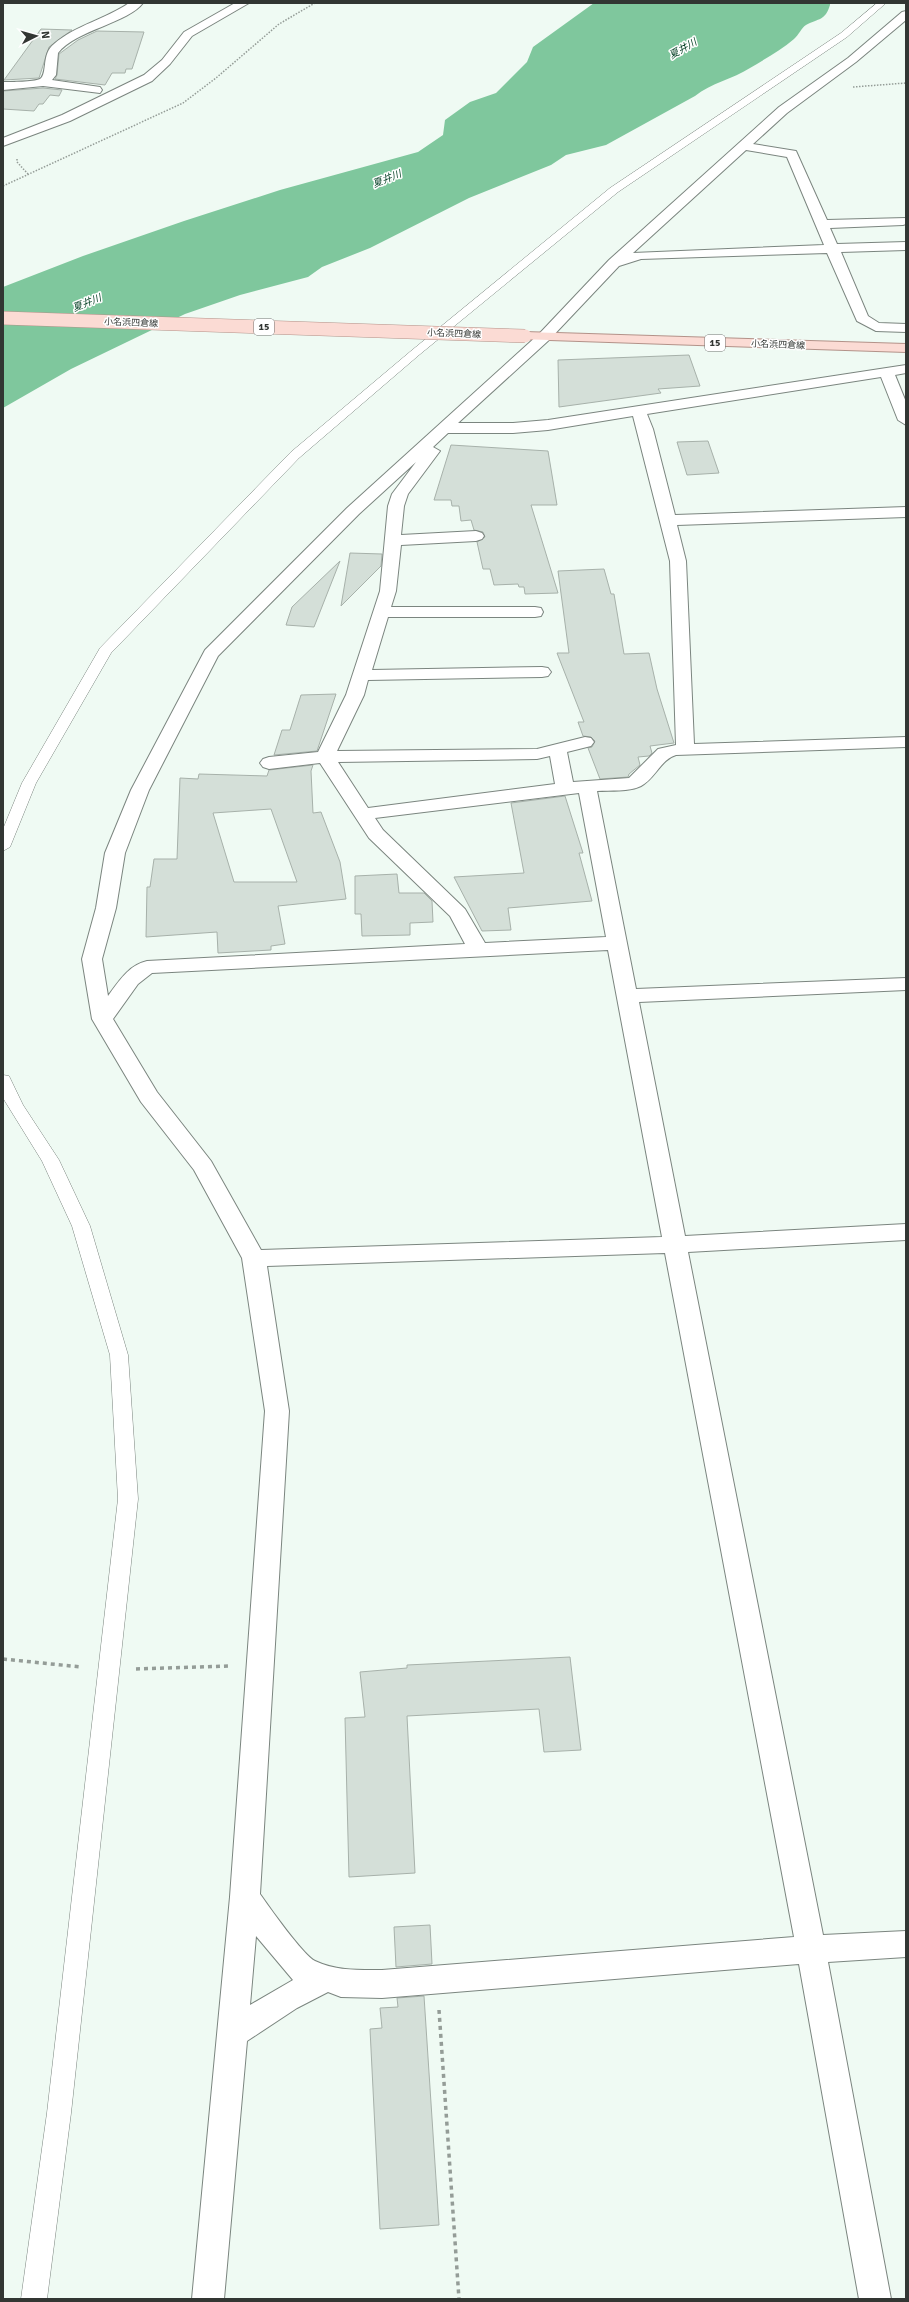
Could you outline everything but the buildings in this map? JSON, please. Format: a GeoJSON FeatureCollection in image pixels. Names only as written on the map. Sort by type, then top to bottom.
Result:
{"type":"FeatureCollection","features":[{"type":"Feature","properties":{"kind":"main road","name":"小名浜四倉線"},"geometry":{"type":"LineString","coordinates":[[3,318],[906,348]]}},
{"type":"Feature","properties":{"kind":"street"},"geometry":{"type":"LineString","coordinates":[[43,82],[50,75],[52,54],[63,42],[114,18],[137,3]]}},
{"type":"Feature","properties":{"kind":"street"},"geometry":{"type":"LineString","coordinates":[[3,142],[66,118],[148,78],[166,62],[188,34],[243,3]]}},
{"type":"Feature","properties":{"kind":"street"},"geometry":{"type":"LineString","coordinates":[[208,2299],[245,1898],[277,1411],[254,1258],[203,1166],[149,1097],[102,1019],[92,959],[106,908],[114,853],[140,790],[211,654],[353,511],[438,432],[534,336],[783,110],[852,60],[906,14]]}},
{"type":"Feature","properties":{"kind":"street"},"geometry":{"type":"LineString","coordinates":[[3,86],[43,82],[96,90]]}},
{"type":"Feature","properties":{"kind":"street"},"geometry":{"type":"LineString","coordinates":[[743,146],[792,154],[862,318],[876,327],[906,328]]}},
{"type":"Feature","properties":{"kind":"street"},"geometry":{"type":"LineString","coordinates":[[822,224],[902,221]]}},
{"type":"Feature","properties":{"kind":"street"},"geometry":{"type":"LineString","coordinates":[[614,263],[640,255],[906,246]]}},
{"type":"Feature","properties":{"kind":"street"},"geometry":{"type":"LineString","coordinates":[[438,432],[513,428],[638,411],[906,369]]}},
{"type":"Feature","properties":{"kind":"street"},"geometry":{"type":"LineString","coordinates":[[886,372],[906,420]]}},
{"type":"Feature","properties":{"kind":"street"},"geometry":{"type":"LineString","coordinates":[[638,411],[645,429],[669,520],[678,561],[685,749]]}},
{"type":"Feature","properties":{"kind":"street"},"geometry":{"type":"LineString","coordinates":[[325,758],[355,696],[388,591],[396,506],[400,494],[437,444],[438,432]]}},
{"type":"Feature","properties":{"kind":"street"},"geometry":{"type":"LineString","coordinates":[[669,520],[906,512]]}},
{"type":"Feature","properties":{"kind":"street"},"geometry":{"type":"LineString","coordinates":[[392,540],[476,536]]}},
{"type":"Feature","properties":{"kind":"street"},"geometry":{"type":"LineString","coordinates":[[381,612],[535,612]]}},
{"type":"Feature","properties":{"kind":"street"},"geometry":{"type":"LineString","coordinates":[[362,675],[542,672]]}},
{"type":"Feature","properties":{"kind":"street"},"geometry":{"type":"LineString","coordinates":[[269,763],[325,758],[537,754],[558,750],[585,742]]}},
{"type":"Feature","properties":{"kind":"street"},"geometry":{"type":"LineString","coordinates":[[365,814],[565,788],[633,783],[641,778],[664,753],[685,749],[906,742]]}},
{"type":"Feature","properties":{"kind":"street"},"geometry":{"type":"LineString","coordinates":[[558,750],[565,788]]}},
{"type":"Feature","properties":{"kind":"street"},"geometry":{"type":"LineString","coordinates":[[325,758],[365,814],[376,834],[458,913],[478,949]]}},
{"type":"Feature","properties":{"kind":"street"},"geometry":{"type":"LineString","coordinates":[[587,787],[810,1949],[875,2299]]}},
{"type":"Feature","properties":{"kind":"street"},"geometry":{"type":"LineString","coordinates":[[102,1019],[131,979],[147,967],[617,943]]}},
{"type":"Feature","properties":{"kind":"street"},"geometry":{"type":"LineString","coordinates":[[627,996],[906,984]]}},
{"type":"Feature","properties":{"kind":"street"},"geometry":{"type":"LineString","coordinates":[[254,1258],[675,1245],[906,1232]]}},
{"type":"Feature","properties":{"kind":"street"},"geometry":{"type":"LineString","coordinates":[[245,1898],[271,1933],[304,1971],[342,1983],[382,1984],[810,1949],[906,1944]]}},
{"type":"Feature","properties":{"kind":"street"},"geometry":{"type":"LineString","coordinates":[[232,2034],[286,1998],[327,1978]]}},
{"type":"Feature","properties":{"kind":"lane"},"geometry":{"type":"LineString","coordinates":[[3,847],[30,783],[104,651],[295,455],[415,353],[614,190],[844,35],[882,3]]}},
{"type":"Feature","properties":{"kind":"lane"},"geometry":{"type":"LineString","coordinates":[[3,1080],[15,1106],[50,1160],[81,1226],[119,1355],[128,1499],[59,2114],[34,2299]]}},
{"type":"Feature","properties":{"kind":"path"},"geometry":{"type":"LineString","coordinates":[[3,186],[183,102],[203,90],[278,23],[315,3]]}},
{"type":"Feature","properties":{"kind":"path"},"geometry":{"type":"LineString","coordinates":[[846,87],[906,83]]}},
{"type":"Feature","properties":{"kind":"path"},"geometry":{"type":"LineString","coordinates":[[437,1979],[459,2299]]}},
{"type":"Feature","properties":{"kind":"water","name":"夏井川"},"geometry":{"type":"Polygon","coordinates":[[[594,3],[830,3],[830,5],[824,17],[806,25],[794,39],[773,54],[743,72],[708,88],[606,145],[566,155],[551,165],[469,198],[370,248],[322,267],[308,277],[240,295],[185,314],[71,369],[3,408],[3,287],[83,256],[184,221],[280,190],[418,152],[443,135],[445,120],[470,102],[496,93],[527,62],[533,47],[594,3]]]}}]}
